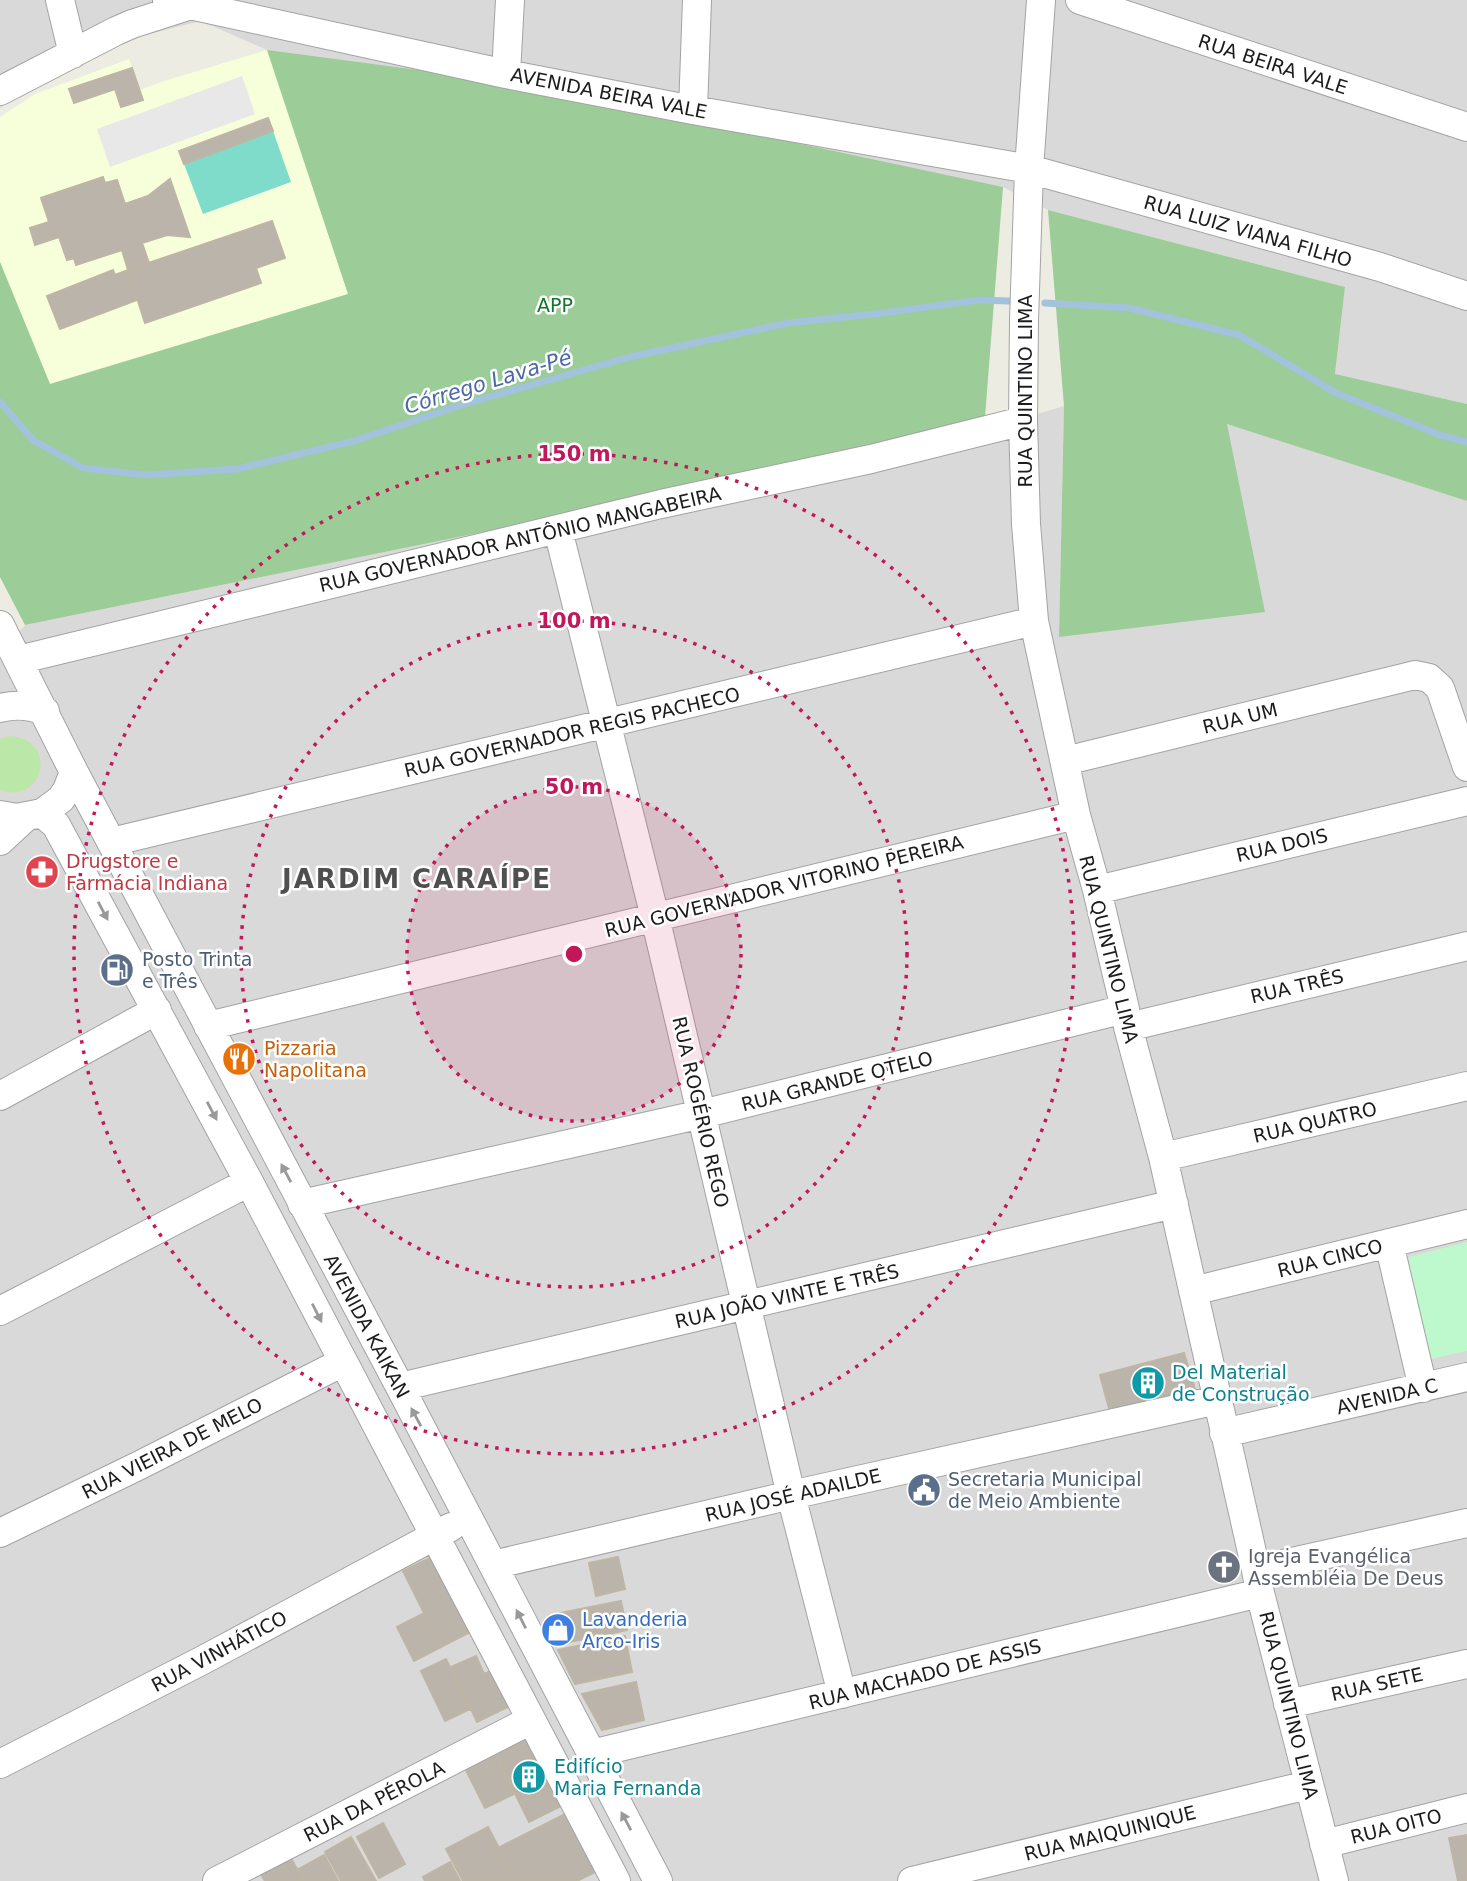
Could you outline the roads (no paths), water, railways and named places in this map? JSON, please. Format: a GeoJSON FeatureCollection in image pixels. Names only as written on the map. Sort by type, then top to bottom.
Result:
{"type":"FeatureCollection","features":[{"type":"Feature","properties":{"kind":"street"},"geometry":{"type":"LineString","coordinates":[[60,0],[73,54]]}},
{"type":"Feature","properties":{"kind":"street"},"geometry":{"type":"LineString","coordinates":[[506,74],[510,0]]}},
{"type":"Feature","properties":{"kind":"street"},"geometry":{"type":"LineString","coordinates":[[693,110],[697,0]]}},
{"type":"Feature","properties":{"kind":"street","name":"RUA QUINTINO LIMA"},"geometry":{"type":"LineString","coordinates":[[1041,0],[1029,169],[1024,321],[1023,421],[1034,621],[1076,815],[1163,1157],[1258,1581],[1334,1881]]}},
{"type":"Feature","properties":{"kind":"street","name":"RUA BEIRA VALE"},"geometry":{"type":"LineString","coordinates":[[1080,0],[1467,127]]}},
{"type":"Feature","properties":{"kind":"street","name":"AVENIDA BEIRA VALE"},"geometry":{"type":"LineString","coordinates":[[0,91],[96,41],[179,3],[506,74],[1029,169]]}},
{"type":"Feature","properties":{"kind":"street","name":"RUA LUIZ VIANA FILHO"},"geometry":{"type":"LineString","coordinates":[[1029,169],[1380,267],[1467,296]]}},
{"type":"Feature","properties":{"kind":"street","name":"RUA GOVERNADOR ANTÔNIO MANGABEIRA"},"geometry":{"type":"LineString","coordinates":[[18,660],[661,504],[872,459],[1023,421]]}},
{"type":"Feature","properties":{"kind":"street","name":"RUA ROGÉRIO REGO"},"geometry":{"type":"LineString","coordinates":[[558,530],[655,917],[791,1495],[842,1694]]}},
{"type":"Feature","properties":{"kind":"street","name":"RUA GOVERNADOR REGIS PACHECO"},"geometry":{"type":"LineString","coordinates":[[111,842],[1034,621]]}},
{"type":"Feature","properties":{"kind":"street","name":"AVENIDA KAIKAN"},"geometry":{"type":"LineString","coordinates":[[0,625],[74,772],[658,1881]]}},
{"type":"Feature","properties":{"kind":"street","name":"RUA UM"},"geometry":{"type":"LineString","coordinates":[[1065,761],[1415,675],[1429,678],[1440,688],[1467,767]]}},
{"type":"Feature","properties":{"kind":"street"},"geometry":{"type":"LineString","coordinates":[[0,708],[12,705],[32,706],[45,711]]}},
{"type":"Feature","properties":{"kind":"street"},"geometry":{"type":"LineString","coordinates":[[0,841],[23,815],[61,799],[74,772]]}},
{"type":"Feature","properties":{"kind":"street","name":"RUA DOIS"},"geometry":{"type":"LineString","coordinates":[[1097,890],[1467,801]]}},
{"type":"Feature","properties":{"kind":"street","name":"AVENIDA KAIKAN"},"geometry":{"type":"LineString","coordinates":[[23,815],[57,825],[436,1535],[616,1881]]}},
{"type":"Feature","properties":{"kind":"street","name":"RUA GOVERNADOR VITORINO PEREIRA"},"geometry":{"type":"LineString","coordinates":[[208,1026],[1076,815]]}},
{"type":"Feature","properties":{"kind":"street","name":"RUA TRÊS"},"geometry":{"type":"LineString","coordinates":[[1126,1018],[1467,946]]}},
{"type":"Feature","properties":{"kind":"street"},"geometry":{"type":"LineString","coordinates":[[0,1096],[157,1010]]}},
{"type":"Feature","properties":{"kind":"street","name":"RUA GRANDE OTELO"},"geometry":{"type":"LineString","coordinates":[[302,1204],[1126,1018]]}},
{"type":"Feature","properties":{"kind":"street","name":"RUA QUATRO"},"geometry":{"type":"LineString","coordinates":[[1163,1157],[1467,1086]]}},
{"type":"Feature","properties":{"kind":"street"},"geometry":{"type":"LineString","coordinates":[[0,1311],[249,1182]]}},
{"type":"Feature","properties":{"kind":"street","name":"RUA JOÃO VINTE E TRÊS"},"geometry":{"type":"LineString","coordinates":[[400,1387],[1174,1205]]}},
{"type":"Feature","properties":{"kind":"street","name":"RUA CINCO"},"geometry":{"type":"LineString","coordinates":[[1193,1291],[1467,1224]]}},
{"type":"Feature","properties":{"kind":"street"},"geometry":{"type":"LineString","coordinates":[[1389,1243],[1423,1388]]}},
{"type":"Feature","properties":{"kind":"street","name":"RUA VIEIRA DE MELO"},"geometry":{"type":"LineString","coordinates":[[0,1533],[343,1362]]}},
{"type":"Feature","properties":{"kind":"street","name":"AVENIDA C"},"geometry":{"type":"LineString","coordinates":[[1224,1433],[1467,1377]]}},
{"type":"Feature","properties":{"kind":"street","name":"RUA JOSÉ ADAILDE"},"geometry":{"type":"LineString","coordinates":[[493,1565],[1217,1400]]}},
{"type":"Feature","properties":{"kind":"street","name":"RUA VINHÁTICO"},"geometry":{"type":"LineString","coordinates":[[0,1764],[203,1660],[469,1518]]}},
{"type":"Feature","properties":{"kind":"street","name":"RUA MACHADO DE ASSIS"},"geometry":{"type":"LineString","coordinates":[[591,1754],[842,1694],[1467,1523]]}},
{"type":"Feature","properties":{"kind":"street","name":"RUA SETE"},"geometry":{"type":"LineString","coordinates":[[1288,1704],[1467,1664]]}},
{"type":"Feature","properties":{"kind":"street","name":"RUA DA PÉROLA"},"geometry":{"type":"LineString","coordinates":[[216,1881],[531,1720]]}},
{"type":"Feature","properties":{"kind":"street","name":"RUA MAIQUINIQUE"},"geometry":{"type":"LineString","coordinates":[[912,1881],[1308,1784]]}},
{"type":"Feature","properties":{"kind":"street","name":"RUA OITO"},"geometry":{"type":"LineString","coordinates":[[1325,1844],[1467,1808]]}},
{"type":"Feature","properties":{"kind":"waterway","name":"Córrego Lava-Pé"},"geometry":{"type":"LineString","coordinates":[[0,402],[33,440],[83,468],[146,475],[237,469],[354,441],[458,406],[630,357],[788,323],[979,300],[1009,301]]}},
{"type":"Feature","properties":{"kind":"waterway","name":"Córrego Lava-Pé"},"geometry":{"type":"LineString","coordinates":[[1045,303],[1129,308],[1239,335],[1336,393],[1440,435],[1467,442]]}},
{"type":"Feature","properties":{"kind":"place","name":"Drugstore e Farmácia Indiana"},"geometry":{"type":"Point","coordinates":[42,872]}},
{"type":"Feature","properties":{"kind":"place","name":"Posto Trinta e Três"},"geometry":{"type":"Point","coordinates":[117,970]}},
{"type":"Feature","properties":{"kind":"place","name":"Pizzaria Napolitana"},"geometry":{"type":"Point","coordinates":[239,1059]}},
{"type":"Feature","properties":{"kind":"place","name":"Del Material de Construção"},"geometry":{"type":"Point","coordinates":[1148,1383]}},
{"type":"Feature","properties":{"kind":"place","name":"Secretaria Municipal de Meio Ambiente"},"geometry":{"type":"Point","coordinates":[924,1490]}},
{"type":"Feature","properties":{"kind":"place","name":"Igreja Evangélica Assembléia De Deus"},"geometry":{"type":"Point","coordinates":[1224,1567]}},
{"type":"Feature","properties":{"kind":"place","name":"Lavanderia Arco-Iris"},"geometry":{"type":"Point","coordinates":[558,1630]}},
{"type":"Feature","properties":{"kind":"place","name":"Edifício Maria Fernanda"},"geometry":{"type":"Point","coordinates":[529,1777]}},
{"type":"Feature","properties":{"kind":"district","name":"JARDIM CARAÍPE"},"geometry":{"type":"Point","coordinates":[417,879]}},
{"type":"Feature","properties":{"kind":"park label","name":"APP"},"geometry":{"type":"Point","coordinates":[555,305]}}]}
